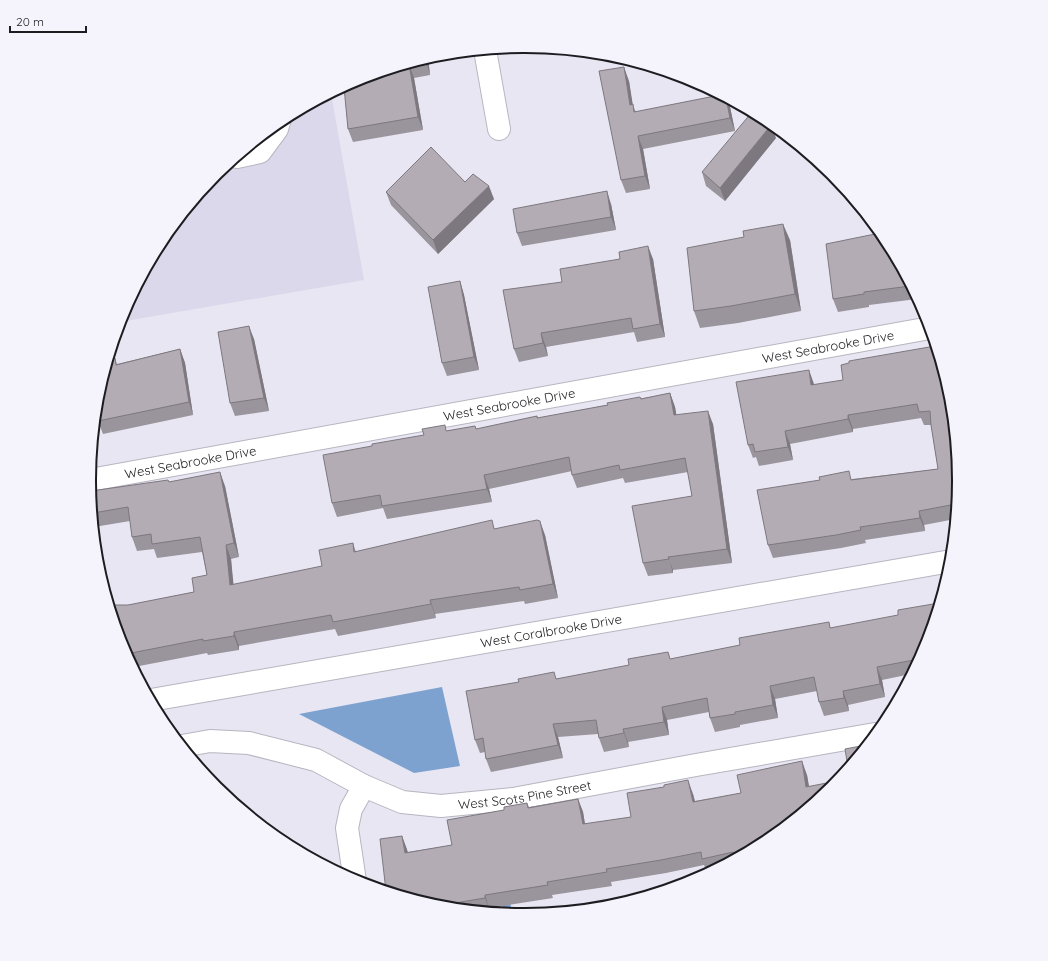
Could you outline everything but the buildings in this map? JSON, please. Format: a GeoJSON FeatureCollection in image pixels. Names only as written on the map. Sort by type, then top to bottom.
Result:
{"type":"FeatureCollection","features":[{"type":"Feature","properties":{"kind":"street"},"geometry":{"type":"LineString","coordinates":[[486,55],[499,129]]}},
{"type":"Feature","properties":{"kind":"street"},"geometry":{"type":"LineString","coordinates":[[247,155],[260,152],[273,135]]}},
{"type":"Feature","properties":{"kind":"street","name":"West Seabrooke Drive"},"geometry":{"type":"LineString","coordinates":[[96,479],[924,329]]}},
{"type":"Feature","properties":{"kind":"street","name":"West Coralbrooke Drive"},"geometry":{"type":"LineString","coordinates":[[157,699],[943,562]]}},
{"type":"Feature","properties":{"kind":"street","name":"West Scots Pine Street"},"geometry":{"type":"LineString","coordinates":[[188,745],[210,741],[249,743],[316,760],[364,786],[402,802],[441,806],[513,799],[867,735]]}},
{"type":"Feature","properties":{"kind":"street"},"geometry":{"type":"LineString","coordinates":[[354,872],[347,828],[351,809],[364,786]]}},
{"type":"Feature","properties":{"kind":"shaded area"},"geometry":{"type":"Polygon","coordinates":[[[332,99],[364,280],[128,321],[141,291],[169,243],[185,220],[222,178],[242,159],[286,125],[332,99]]]}},
{"type":"Feature","properties":{"kind":"water"},"geometry":{"type":"Polygon","coordinates":[[[442,687],[460,766],[414,773],[299,714],[442,687]]]}},
{"type":"Feature","properties":{"kind":"waterway"},"geometry":{"type":"LineString","coordinates":[[505,896],[507,907]]}}]}
